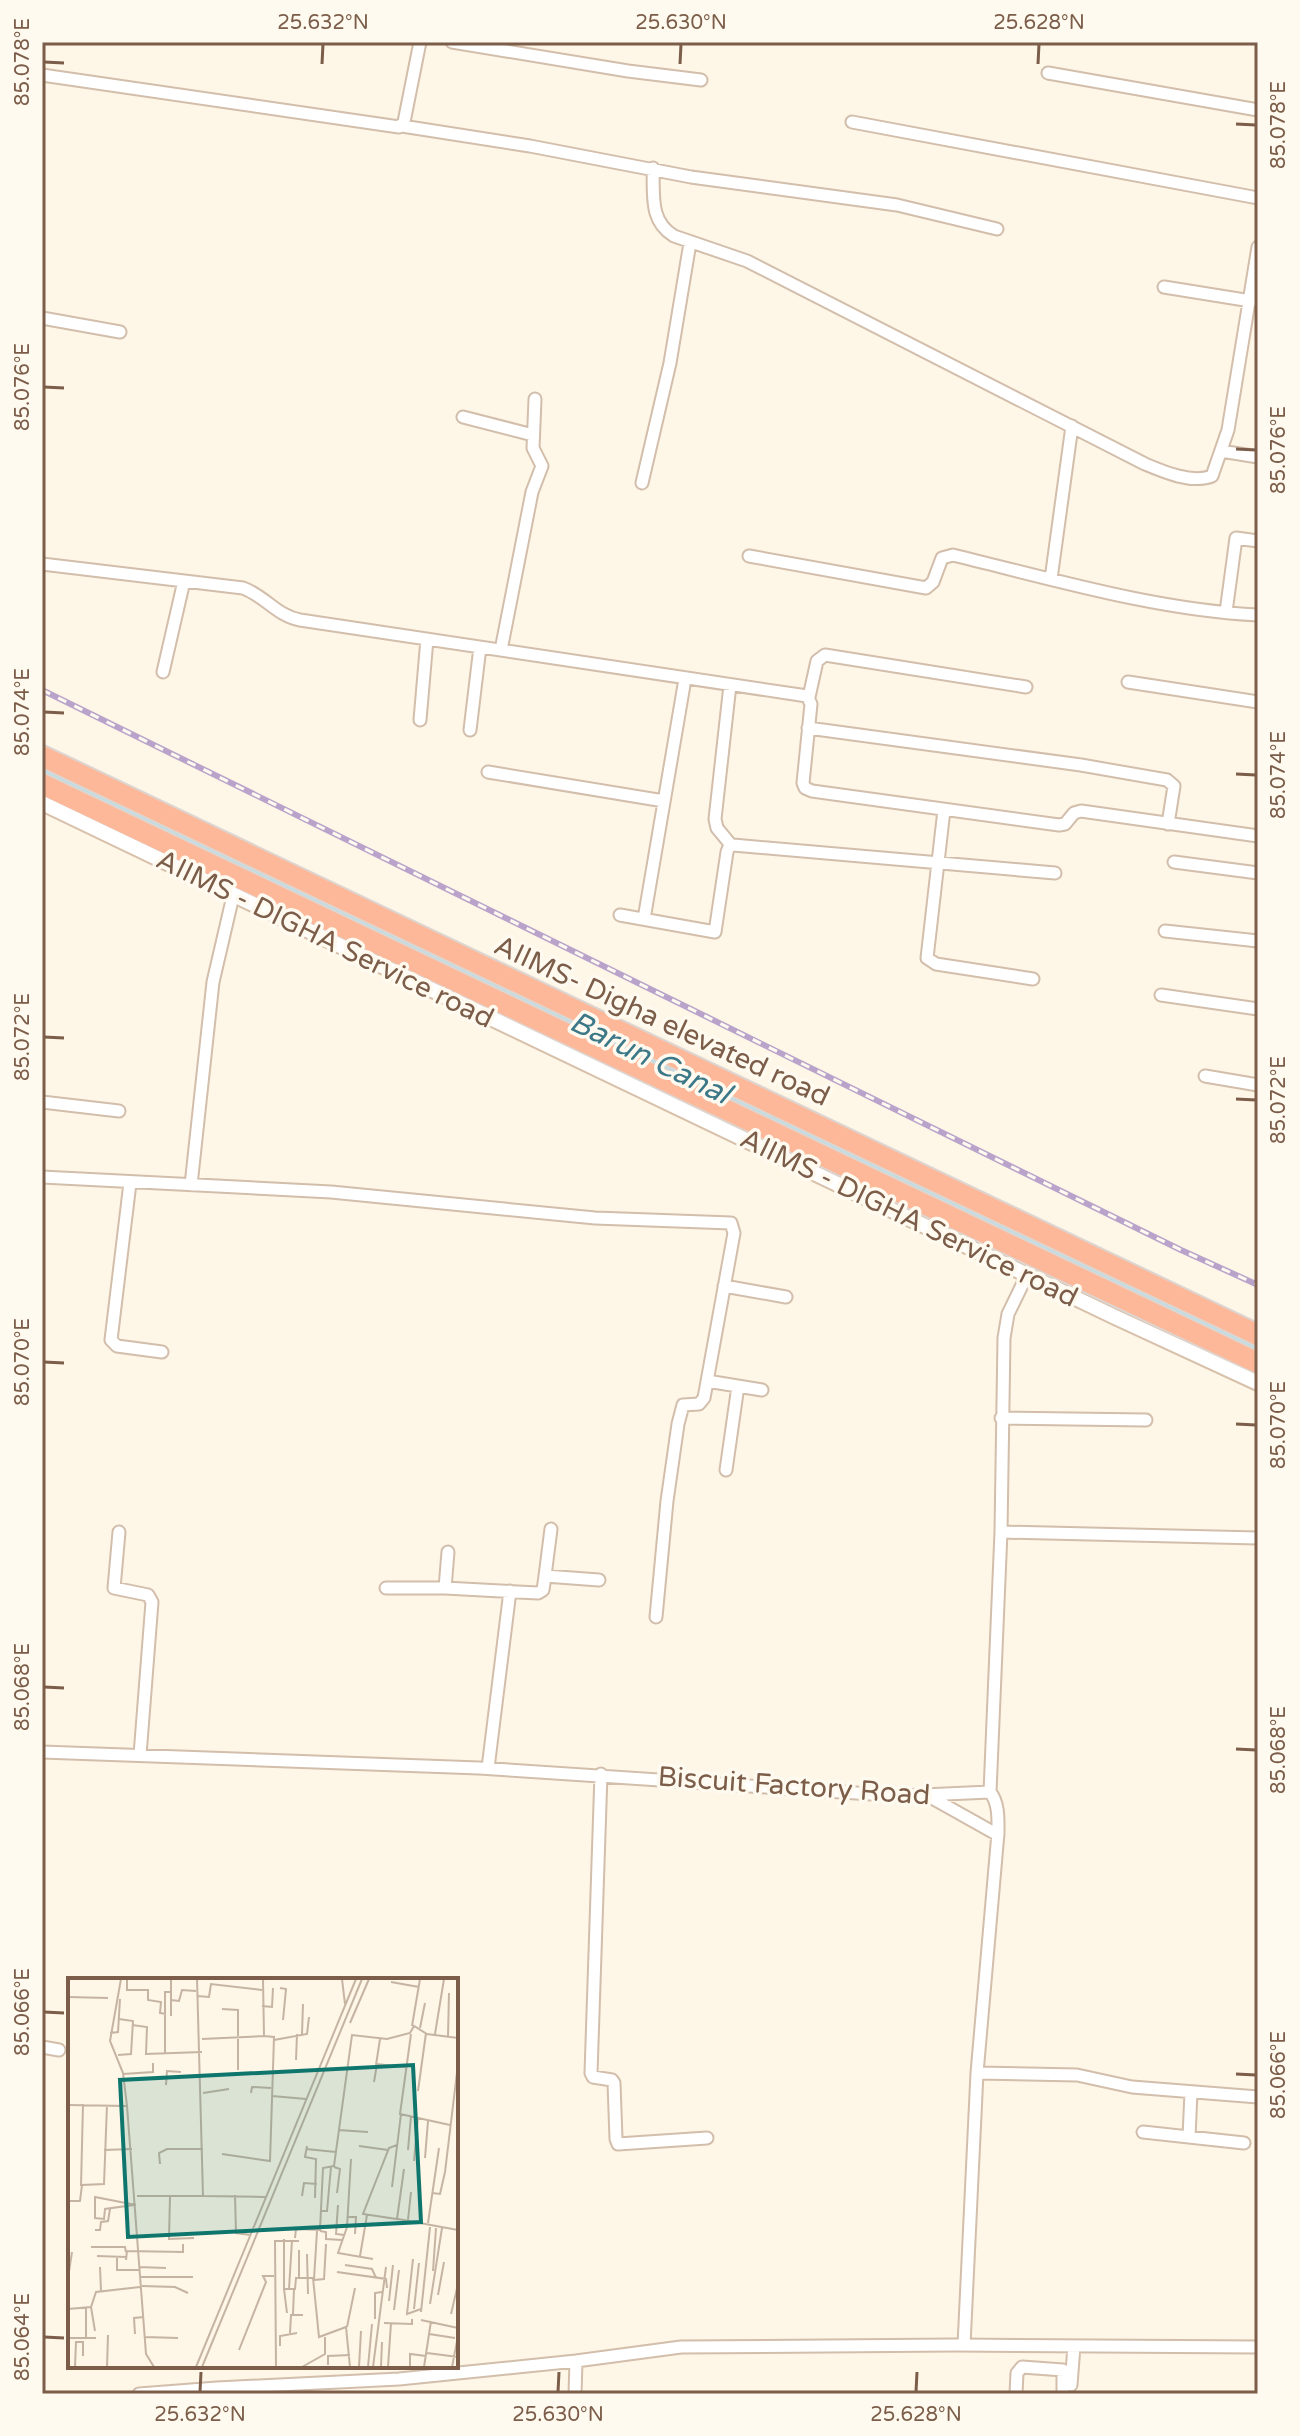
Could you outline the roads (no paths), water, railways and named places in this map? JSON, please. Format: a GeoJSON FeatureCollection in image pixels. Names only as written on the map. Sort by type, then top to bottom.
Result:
{"type":"FeatureCollection","features":[{"type":"Feature","properties":{"kind":"highway","name":"AIIMS- Digha elevated road"},"geometry":{"type":"LineString","coordinates":[[42,756],[1258,1335]]}},
{"type":"Feature","properties":{"kind":"highway","name":"AIIMS- Digha elevated road"},"geometry":{"type":"LineString","coordinates":[[42,784],[1258,1363]]}},
{"type":"Feature","properties":{"kind":"main road","name":"AIIMS - DIGHA Service road"},"geometry":{"type":"LineString","coordinates":[[42,803],[1258,1383]]}},
{"type":"Feature","properties":{"kind":"street"},"geometry":{"type":"LineString","coordinates":[[402,126],[420,42]]}},
{"type":"Feature","properties":{"kind":"street"},"geometry":{"type":"LineString","coordinates":[[452,42],[701,80]]}},
{"type":"Feature","properties":{"kind":"street"},"geometry":{"type":"LineString","coordinates":[[1048,73],[1258,110]]}},
{"type":"Feature","properties":{"kind":"street"},"geometry":{"type":"LineString","coordinates":[[42,75],[402,126],[691,177],[897,205],[997,229]]}},
{"type":"Feature","properties":{"kind":"street"},"geometry":{"type":"LineString","coordinates":[[852,122],[1258,198]]}},
{"type":"Feature","properties":{"kind":"street"},"geometry":{"type":"LineString","coordinates":[[653,168],[655,214],[663,230],[690,243],[747,261],[1145,464],[1177,475],[1211,478],[1221,451],[1228,430],[1258,247]]}},
{"type":"Feature","properties":{"kind":"street"},"geometry":{"type":"LineString","coordinates":[[642,483],[670,363],[690,243]]}},
{"type":"Feature","properties":{"kind":"street"},"geometry":{"type":"LineString","coordinates":[[1164,287],[1251,301]]}},
{"type":"Feature","properties":{"kind":"street"},"geometry":{"type":"LineString","coordinates":[[42,318],[120,332]]}},
{"type":"Feature","properties":{"kind":"street"},"geometry":{"type":"LineString","coordinates":[[501,650],[532,492],[542,466],[533,451],[535,399]]}},
{"type":"Feature","properties":{"kind":"street"},"geometry":{"type":"LineString","coordinates":[[463,417],[533,435]]}},
{"type":"Feature","properties":{"kind":"street"},"geometry":{"type":"LineString","coordinates":[[1051,579],[1072,426]]}},
{"type":"Feature","properties":{"kind":"street"},"geometry":{"type":"LineString","coordinates":[[1221,451],[1258,457]]}},
{"type":"Feature","properties":{"kind":"street"},"geometry":{"type":"LineString","coordinates":[[1226,612],[1236,538],[1258,541]]}},
{"type":"Feature","properties":{"kind":"street"},"geometry":{"type":"LineString","coordinates":[[749,556],[923,588],[931,586],[946,555],[1127,595],[1258,615]]}},
{"type":"Feature","properties":{"kind":"street"},"geometry":{"type":"LineString","coordinates":[[42,564],[229,586],[253,592],[293,619],[809,697]]}},
{"type":"Feature","properties":{"kind":"street"},"geometry":{"type":"LineString","coordinates":[[163,672],[184,581]]}},
{"type":"Feature","properties":{"kind":"street"},"geometry":{"type":"LineString","coordinates":[[420,720],[427,639]]}},
{"type":"Feature","properties":{"kind":"street"},"geometry":{"type":"LineString","coordinates":[[470,730],[480,647]]}},
{"type":"Feature","properties":{"kind":"street"},"geometry":{"type":"LineString","coordinates":[[1026,687],[825,655],[817,661],[809,697],[803,786],[808,790],[1059,825],[1081,811],[1258,836]]}},
{"type":"Feature","properties":{"kind":"street"},"geometry":{"type":"LineString","coordinates":[[644,919],[685,679]]}},
{"type":"Feature","properties":{"kind":"street"},"geometry":{"type":"LineString","coordinates":[[1128,682],[1258,702]]}},
{"type":"Feature","properties":{"kind":"street"},"geometry":{"type":"LineString","coordinates":[[730,685],[715,819],[717,828],[731,845],[1055,873]]}},
{"type":"Feature","properties":{"kind":"street"},"geometry":{"type":"LineString","coordinates":[[808,728],[1167,780],[1174,786],[1168,824]]}},
{"type":"Feature","properties":{"kind":"street"},"geometry":{"type":"LineString","coordinates":[[488,772],[664,801]]}},
{"type":"Feature","properties":{"kind":"street"},"geometry":{"type":"LineString","coordinates":[[944,810],[940,864],[927,950],[929,961],[1033,979]]}},
{"type":"Feature","properties":{"kind":"street"},"geometry":{"type":"LineString","coordinates":[[620,915],[715,932],[727,852],[731,845]]}},
{"type":"Feature","properties":{"kind":"street"},"geometry":{"type":"LineString","coordinates":[[1174,862],[1258,873]]}},
{"type":"Feature","properties":{"kind":"street"},"geometry":{"type":"LineString","coordinates":[[191,1185],[213,982],[233,896]]}},
{"type":"Feature","properties":{"kind":"street"},"geometry":{"type":"LineString","coordinates":[[1165,931],[1258,941]]}},
{"type":"Feature","properties":{"kind":"street"},"geometry":{"type":"LineString","coordinates":[[1161,995],[1258,1009]]}},
{"type":"Feature","properties":{"kind":"street"},"geometry":{"type":"LineString","coordinates":[[1205,1076],[1258,1085]]}},
{"type":"Feature","properties":{"kind":"street"},"geometry":{"type":"LineString","coordinates":[[42,1102],[119,1111]]}},
{"type":"Feature","properties":{"kind":"street"},"geometry":{"type":"LineString","coordinates":[[42,1177],[331,1192],[595,1218],[734,1225],[702,1402],[683,1405],[680,1410],[667,1501],[656,1617]]}},
{"type":"Feature","properties":{"kind":"street"},"geometry":{"type":"LineString","coordinates":[[130,1183],[111,1340],[117,1346],[162,1352]]}},
{"type":"Feature","properties":{"kind":"street"},"geometry":{"type":"LineString","coordinates":[[964,2345],[977,2073],[998,1835],[997,1811],[990,1792],[1006,1323],[1012,1303],[1027,1275]]}},
{"type":"Feature","properties":{"kind":"street"},"geometry":{"type":"LineString","coordinates":[[724,1286],[786,1297]]}},
{"type":"Feature","properties":{"kind":"street"},"geometry":{"type":"LineString","coordinates":[[707,1381],[762,1390]]}},
{"type":"Feature","properties":{"kind":"street"},"geometry":{"type":"LineString","coordinates":[[726,1470],[738,1386]]}},
{"type":"Feature","properties":{"kind":"street"},"geometry":{"type":"LineString","coordinates":[[1001,1418],[1146,1420]]}},
{"type":"Feature","properties":{"kind":"street"},"geometry":{"type":"LineString","coordinates":[[386,1588],[540,1592],[551,1529]]}},
{"type":"Feature","properties":{"kind":"street"},"geometry":{"type":"LineString","coordinates":[[119,1532],[114,1588],[148,1595],[152,1602],[140,1755]]}},
{"type":"Feature","properties":{"kind":"street"},"geometry":{"type":"LineString","coordinates":[[1001,1532],[1258,1538]]}},
{"type":"Feature","properties":{"kind":"street"},"geometry":{"type":"LineString","coordinates":[[445,1588],[448,1552]]}},
{"type":"Feature","properties":{"kind":"street"},"geometry":{"type":"LineString","coordinates":[[545,1576],[599,1580]]}},
{"type":"Feature","properties":{"kind":"street"},"geometry":{"type":"LineString","coordinates":[[488,1768],[510,1591]]}},
{"type":"Feature","properties":{"kind":"street","name":"Biscuit Factory Road"},"geometry":{"type":"LineString","coordinates":[[42,1752],[488,1768],[929,1796],[990,1792]]}},
{"type":"Feature","properties":{"kind":"street"},"geometry":{"type":"LineString","coordinates":[[601,1774],[591,2073],[593,2077],[614,2083],[618,2144],[707,2138]]}},
{"type":"Feature","properties":{"kind":"street"},"geometry":{"type":"LineString","coordinates":[[929,1796],[998,1835]]}},
{"type":"Feature","properties":{"kind":"street"},"geometry":{"type":"LineString","coordinates":[[42,2047],[59,2050]]}},
{"type":"Feature","properties":{"kind":"street"},"geometry":{"type":"LineString","coordinates":[[977,2073],[1077,2075],[1122,2085],[1258,2097]]}},
{"type":"Feature","properties":{"kind":"street"},"geometry":{"type":"LineString","coordinates":[[1189,2137],[1191,2092]]}},
{"type":"Feature","properties":{"kind":"street"},"geometry":{"type":"LineString","coordinates":[[1143,2132],[1244,2143]]}},
{"type":"Feature","properties":{"kind":"street"},"geometry":{"type":"LineString","coordinates":[[1040,2345],[1040,2368]]}},
{"type":"Feature","properties":{"kind":"street"},"geometry":{"type":"LineString","coordinates":[[1070,2394],[1074,2346]]}},
{"type":"Feature","properties":{"kind":"street"},"geometry":{"type":"LineString","coordinates":[[139,2394],[399,2379],[681,2347],[1258,2347]]}},
{"type":"Feature","properties":{"kind":"street"},"geometry":{"type":"LineString","coordinates":[[575,2394],[576,2361]]}},
{"type":"Feature","properties":{"kind":"street"},"geometry":{"type":"LineString","coordinates":[[1016,2394],[1018,2370],[1022,2367],[1063,2370],[1063,2394]]}},
{"type":"Feature","properties":{"kind":"waterway","name":"Barun Canal"},"geometry":{"type":"LineString","coordinates":[[42,767],[1258,1349]]}},
{"type":"Feature","properties":{"kind":"railway"},"geometry":{"type":"LineString","coordinates":[[42,690],[1181,1250],[1258,1285]]}}]}
